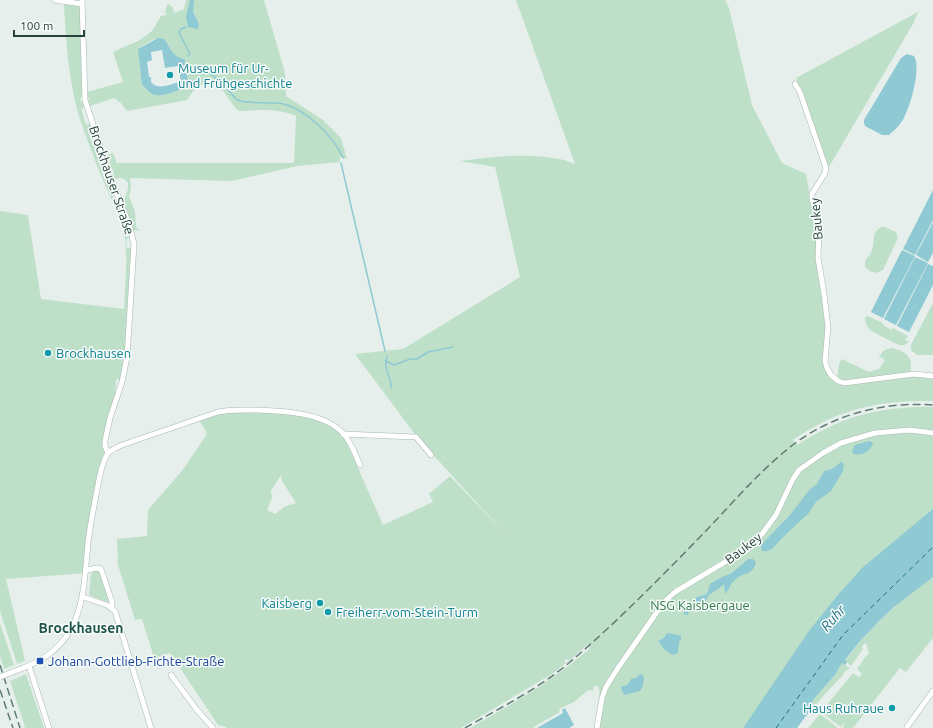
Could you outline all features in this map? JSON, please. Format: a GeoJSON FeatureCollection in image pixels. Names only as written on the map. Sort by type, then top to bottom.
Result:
{"type":"FeatureCollection","features":[{"type":"Feature","properties":{"kind":"street"},"geometry":{"type":"LineString","coordinates":[[55,0],[82,2]]}},
{"type":"Feature","properties":{"kind":"street","name":"Brockhauser Straße"},"geometry":{"type":"LineString","coordinates":[[82,2],[85,100],[110,176],[129,224],[134,244],[127,357],[122,382],[110,418],[105,441],[105,446],[108,453]]}},
{"type":"Feature","properties":{"kind":"street","name":"Baukey"},"geometry":{"type":"LineString","coordinates":[[795,84],[800,92],[826,165],[825,173],[812,194],[812,199],[816,213],[818,258],[828,327],[825,361],[827,368],[834,378],[844,383],[914,374],[933,376]]}},
{"type":"Feature","properties":{"kind":"street"},"geometry":{"type":"LineString","coordinates":[[0,677],[26,667],[47,656],[68,636],[80,609],[83,597],[90,528],[103,466],[108,453],[127,443],[229,410],[276,410],[305,415],[325,422],[344,434],[360,465]]}},
{"type":"Feature","properties":{"kind":"street","name":"Baukey"},"geometry":{"type":"LineString","coordinates":[[596,728],[602,698],[606,687],[664,602],[675,592],[735,556],[762,534],[776,515],[793,479],[799,470],[807,463],[842,443],[875,433],[910,430],[933,433]]}},
{"type":"Feature","properties":{"kind":"street"},"geometry":{"type":"LineString","coordinates":[[344,434],[416,437],[431,454]]}},
{"type":"Feature","properties":{"kind":"street"},"geometry":{"type":"LineString","coordinates":[[86,570],[97,568],[102,570],[112,602],[112,608]]}},
{"type":"Feature","properties":{"kind":"street"},"geometry":{"type":"LineString","coordinates":[[83,597],[112,608],[115,611],[151,728]]}},
{"type":"Feature","properties":{"kind":"street"},"geometry":{"type":"LineString","coordinates":[[26,667],[48,728]]}},
{"type":"Feature","properties":{"kind":"street"},"geometry":{"type":"LineString","coordinates":[[171,675],[197,710],[213,728]]}},
{"type":"Feature","properties":{"kind":"street"},"geometry":{"type":"LineString","coordinates":[[907,727],[933,691]]}},
{"type":"Feature","properties":{"kind":"green space"},"geometry":{"type":"Polygon","coordinates":[[[186,0],[264,0],[285,73],[286,96],[323,120],[341,138],[347,159],[340,157],[340,162],[297,166],[232,181],[130,178],[131,187],[129,196],[135,212],[136,227],[140,231],[133,230],[123,204],[128,189],[128,183],[121,178],[117,178],[113,181],[111,175],[114,174],[112,168],[109,169],[108,166],[111,165],[109,156],[104,156],[113,153],[117,163],[294,163],[296,116],[289,113],[275,111],[239,111],[221,88],[210,81],[196,87],[187,100],[127,111],[121,103],[114,98],[90,106],[87,92],[123,82],[113,52],[140,40],[152,31],[161,16],[167,15],[165,12],[167,5],[169,4],[173,8],[174,13],[184,9],[186,0]],[[154,39],[140,47],[139,57],[142,85],[153,93],[161,95],[182,90],[184,59],[178,58],[172,52],[168,44],[154,39]]]}},
{"type":"Feature","properties":{"kind":"green space","name":"NSG Kaisbergaue"},"geometry":{"type":"Polygon","coordinates":[[[516,0],[725,0],[729,8],[752,105],[782,163],[806,174],[811,202],[815,213],[818,241],[815,252],[823,294],[827,327],[824,361],[838,382],[915,376],[933,378],[933,401],[886,403],[856,409],[828,420],[793,440],[797,445],[830,427],[862,415],[896,408],[933,407],[933,521],[751,728],[599,728],[599,692],[598,686],[594,686],[593,691],[588,690],[574,702],[559,709],[560,712],[533,728],[470,728],[517,701],[562,671],[590,648],[588,644],[569,661],[567,659],[564,660],[566,663],[552,674],[461,728],[226,728],[218,725],[170,653],[154,658],[142,619],[135,620],[118,565],[117,539],[147,536],[148,510],[182,471],[207,434],[200,421],[218,412],[290,412],[325,422],[345,438],[383,525],[433,502],[429,494],[450,476],[506,535],[417,437],[355,354],[403,349],[520,277],[495,167],[460,161],[499,157],[538,156],[564,160],[575,164],[516,0]],[[281,475],[271,491],[272,498],[267,510],[275,514],[284,507],[296,503],[282,481],[281,475]]]}},
{"type":"Feature","properties":{"kind":"green space"},"geometry":{"type":"Polygon","coordinates":[[[64,3],[78,5],[80,9],[82,96],[80,100],[84,108],[81,109],[86,125],[90,124],[91,128],[87,129],[93,145],[96,144],[97,146],[94,148],[97,157],[100,156],[101,158],[98,160],[101,169],[104,168],[105,170],[102,172],[104,179],[108,179],[110,189],[112,190],[110,190],[124,225],[127,226],[124,228],[126,237],[130,237],[126,239],[127,248],[131,248],[131,262],[129,271],[131,271],[131,274],[129,274],[130,285],[127,305],[129,306],[127,309],[128,321],[126,321],[127,332],[125,340],[127,341],[125,344],[125,355],[122,363],[124,364],[120,380],[117,379],[116,381],[115,400],[110,418],[105,460],[95,504],[86,573],[6,579],[25,661],[17,664],[0,611],[0,211],[28,215],[41,299],[124,309],[126,278],[125,237],[121,221],[99,172],[79,116],[69,68],[64,3]]]}},
{"type":"Feature","properties":{"kind":"green space"},"geometry":{"type":"Polygon","coordinates":[[[918,12],[914,22],[829,167],[796,78],[918,12]]]}},
{"type":"Feature","properties":{"kind":"green space"},"geometry":{"type":"Polygon","coordinates":[[[881,227],[885,227],[896,232],[898,238],[883,270],[875,273],[865,267],[865,263],[872,250],[876,232],[881,227]]]}},
{"type":"Feature","properties":{"kind":"green space"},"geometry":{"type":"Polygon","coordinates":[[[933,303],[933,355],[917,355],[911,350],[911,345],[933,303]]]}},
{"type":"Feature","properties":{"kind":"green space"},"geometry":{"type":"Polygon","coordinates":[[[868,316],[883,323],[883,325],[892,330],[893,328],[908,336],[905,340],[909,342],[904,345],[900,345],[871,331],[865,322],[865,317],[868,316]]]}},
{"type":"Feature","properties":{"kind":"green space"},"geometry":{"type":"Polygon","coordinates":[[[891,348],[901,351],[908,356],[911,363],[910,373],[847,381],[837,379],[839,364],[842,359],[869,372],[879,369],[885,360],[880,357],[879,360],[881,353],[891,348]]]}},
{"type":"Feature","properties":{"kind":"green space"},"geometry":{"type":"Polygon","coordinates":[[[94,570],[100,571],[109,601],[108,602],[89,594],[91,574],[94,570]]]}},
{"type":"Feature","properties":{"kind":"green space"},"geometry":{"type":"Polygon","coordinates":[[[933,577],[933,638],[906,672],[900,668],[853,728],[843,728],[844,723],[841,727],[821,712],[853,673],[859,677],[862,674],[857,669],[869,654],[866,643],[862,646],[863,649],[851,666],[845,661],[862,639],[878,622],[905,598],[933,577]]]}},
{"type":"Feature","properties":{"kind":"green space"},"geometry":{"type":"Polygon","coordinates":[[[0,623],[14,665],[4,669],[0,656],[0,623]]]}},
{"type":"Feature","properties":{"kind":"green space"},"geometry":{"type":"Polygon","coordinates":[[[842,663],[850,668],[843,673],[844,674],[807,716],[813,700],[835,675],[842,663]]]}},
{"type":"Feature","properties":{"kind":"green space"},"geometry":{"type":"Polygon","coordinates":[[[26,674],[44,728],[25,728],[10,681],[26,674]]]}},
{"type":"Feature","properties":{"kind":"green space"},"geometry":{"type":"Polygon","coordinates":[[[820,714],[838,728],[808,728],[820,714]]]}},
{"type":"Feature","properties":{"kind":"water"},"geometry":{"type":"Polygon","coordinates":[[[190,0],[194,0],[193,12],[199,24],[198,29],[188,27],[186,17],[190,0]]]}},
{"type":"Feature","properties":{"kind":"water"},"geometry":{"type":"Polygon","coordinates":[[[158,38],[164,39],[175,55],[185,59],[188,79],[186,86],[165,95],[152,94],[142,85],[138,49],[158,38]],[[162,50],[151,52],[152,60],[147,62],[149,77],[151,77],[151,82],[154,85],[169,85],[181,81],[178,66],[165,68],[162,50]]]}},
{"type":"Feature","properties":{"kind":"water"},"geometry":{"type":"Polygon","coordinates":[[[907,54],[914,56],[916,70],[913,91],[907,111],[904,119],[889,135],[882,135],[865,126],[864,120],[901,58],[907,54]]]}},
{"type":"Feature","properties":{"kind":"water"},"geometry":{"type":"Polygon","coordinates":[[[933,190],[933,220],[915,255],[903,249],[933,190]]]}},
{"type":"Feature","properties":{"kind":"water"},"geometry":{"type":"Polygon","coordinates":[[[933,222],[933,253],[928,262],[916,255],[933,222]]]}},
{"type":"Feature","properties":{"kind":"water"},"geometry":{"type":"Polygon","coordinates":[[[902,250],[915,256],[883,318],[871,312],[902,250]]]}},
{"type":"Feature","properties":{"kind":"water"},"geometry":{"type":"Polygon","coordinates":[[[915,257],[928,263],[896,325],[884,319],[915,257]]]}},
{"type":"Feature","properties":{"kind":"water"},"geometry":{"type":"Polygon","coordinates":[[[928,264],[933,266],[933,285],[909,332],[897,326],[928,264]]]}},
{"type":"Feature","properties":{"kind":"water"},"geometry":{"type":"Polygon","coordinates":[[[869,441],[873,444],[867,451],[862,454],[853,454],[852,451],[855,445],[869,441]]]}},
{"type":"Feature","properties":{"kind":"water"},"geometry":{"type":"Polygon","coordinates":[[[841,462],[844,464],[843,471],[831,491],[816,502],[809,513],[772,549],[762,551],[761,545],[790,515],[810,489],[817,484],[824,471],[832,469],[841,462]]]}},
{"type":"Feature","properties":{"kind":"water","name":"Ruhr"},"geometry":{"type":"Polygon","coordinates":[[[933,509],[933,577],[894,607],[861,640],[845,660],[847,662],[845,665],[842,663],[835,675],[813,700],[809,712],[797,728],[743,728],[809,631],[837,596],[862,568],[933,509]]]}},
{"type":"Feature","properties":{"kind":"water"},"geometry":{"type":"Polygon","coordinates":[[[748,559],[753,559],[756,562],[754,567],[750,572],[738,577],[725,594],[723,585],[709,595],[702,607],[691,609],[687,615],[684,614],[684,611],[691,606],[697,597],[707,594],[710,584],[732,573],[748,559]]]}},
{"type":"Feature","properties":{"kind":"water"},"geometry":{"type":"Polygon","coordinates":[[[670,633],[681,636],[678,653],[673,655],[666,651],[658,641],[664,638],[666,634],[670,633]]]}},
{"type":"Feature","properties":{"kind":"water"},"geometry":{"type":"Polygon","coordinates":[[[640,674],[643,675],[644,679],[643,686],[640,691],[625,695],[621,687],[627,685],[631,679],[636,678],[640,674]]]}},
{"type":"Feature","properties":{"kind":"water"},"geometry":{"type":"Polygon","coordinates":[[[565,708],[574,725],[569,728],[537,728],[563,713],[562,710],[565,708]]]}},
{"type":"Feature","properties":{"kind":"waterway"},"geometry":{"type":"LineString","coordinates":[[186,27],[181,29],[179,33],[190,54],[188,56]]}},
{"type":"Feature","properties":{"kind":"waterway"},"geometry":{"type":"LineString","coordinates":[[208,72],[220,81],[237,100],[277,103],[297,109],[325,131],[339,149],[343,158]]}},
{"type":"Feature","properties":{"kind":"waterway"},"geometry":{"type":"LineString","coordinates":[[341,163],[385,351]]}},
{"type":"Feature","properties":{"kind":"waterway"},"geometry":{"type":"LineString","coordinates":[[387,356],[386,361],[394,365],[410,359],[417,359],[428,352],[453,347]]}},
{"type":"Feature","properties":{"kind":"waterway"},"geometry":{"type":"LineString","coordinates":[[386,361],[386,368],[391,388]]}},
{"type":"Feature","properties":{"kind":"ferry route"},"geometry":{"type":"LineString","coordinates":[[776,728],[843,635],[933,547]]}},
{"type":"Feature","properties":{"kind":"railway"},"geometry":{"type":"LineString","coordinates":[[465,728],[533,689],[570,662],[621,616],[762,472],[800,440],[817,429],[854,414],[893,406],[913,404],[933,405]]}},
{"type":"Feature","properties":{"kind":"railway"},"geometry":{"type":"LineString","coordinates":[[0,665],[20,728]]}},
{"type":"Feature","properties":{"kind":"railway"},"geometry":{"type":"LineString","coordinates":[[0,690],[13,728]]}},
{"type":"Feature","properties":{"kind":"place","name":"Museum für Ur- und Frühgeschichte"},"geometry":{"type":"Point","coordinates":[170,75]}},
{"type":"Feature","properties":{"kind":"place","name":"Brockhausen"},"geometry":{"type":"Point","coordinates":[48,353]}},
{"type":"Feature","properties":{"kind":"place","name":"Kaisberg"},"geometry":{"type":"Point","coordinates":[320,603]}},
{"type":"Feature","properties":{"kind":"place","name":"Freiherr-vom-Stein-Turm"},"geometry":{"type":"Point","coordinates":[328,612]}},
{"type":"Feature","properties":{"kind":"place","name":"Johann-Gottlieb-Fichte-Straße"},"geometry":{"type":"Point","coordinates":[40,661]}},
{"type":"Feature","properties":{"kind":"place","name":"Haus Ruhraue"},"geometry":{"type":"Point","coordinates":[892,708]}},
{"type":"Feature","properties":{"kind":"district","name":"Brockhausen"},"geometry":{"type":"Point","coordinates":[81,628]}}]}
